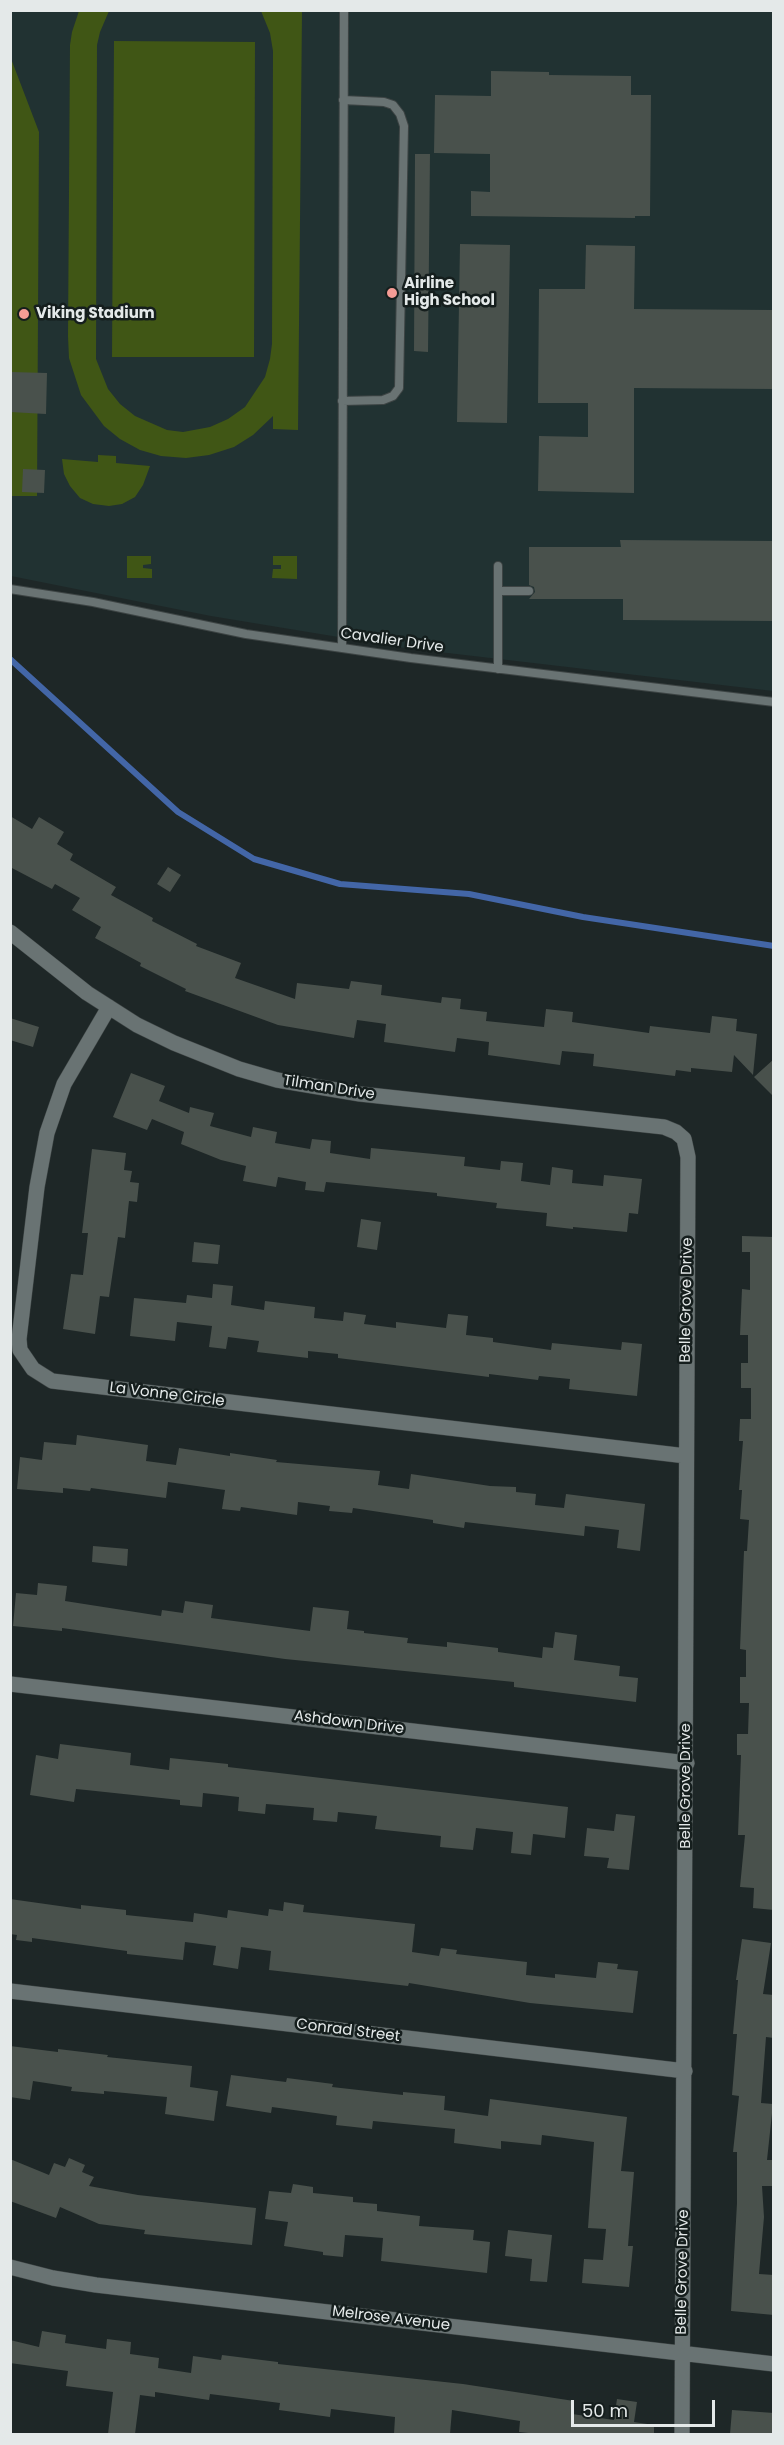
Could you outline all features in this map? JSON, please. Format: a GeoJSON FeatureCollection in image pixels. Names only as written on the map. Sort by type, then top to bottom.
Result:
{"type":"FeatureCollection","features":[{"type":"Feature","properties":{"kind":"street","name":"Tilman Drive"},"geometry":{"type":"LineString","coordinates":[[10,932],[63,975],[109,1007],[174,1044],[239,1069],[277,1080],[360,1094],[664,1127],[676,1132],[684,1139]]}},
{"type":"Feature","properties":{"kind":"street","name":"La Vonne Circle"},"geometry":{"type":"LineString","coordinates":[[109,1007],[64,1084],[47,1133],[37,1187],[19,1339],[20,1350],[33,1369],[52,1381],[686,1456]]}},
{"type":"Feature","properties":{"kind":"street","name":"Belle Grove Drive"},"geometry":{"type":"LineString","coordinates":[[682,2434],[687,1763],[688,1157],[684,1139]]}},
{"type":"Feature","properties":{"kind":"street","name":"Ashdown Drive"},"geometry":{"type":"LineString","coordinates":[[10,1684],[687,1763]]}},
{"type":"Feature","properties":{"kind":"street","name":"Conrad Street"},"geometry":{"type":"LineString","coordinates":[[10,1991],[685,2071]]}},
{"type":"Feature","properties":{"kind":"street","name":"Melrose Avenue"},"geometry":{"type":"LineString","coordinates":[[10,2267],[53,2278],[96,2285],[774,2364]]}},
{"type":"Feature","properties":{"kind":"lane"},"geometry":{"type":"LineString","coordinates":[[342,648],[344,10]]}},
{"type":"Feature","properties":{"kind":"lane"},"geometry":{"type":"LineString","coordinates":[[342,401],[383,400],[393,396],[399,388],[404,126],[400,114],[393,105],[384,102],[343,100]]}},
{"type":"Feature","properties":{"kind":"lane"},"geometry":{"type":"LineString","coordinates":[[498,566],[498,669]]}},
{"type":"Feature","properties":{"kind":"lane","name":"Cavalier Drive"},"geometry":{"type":"LineString","coordinates":[[10,589],[246,634],[498,669],[774,702]]}},
{"type":"Feature","properties":{"kind":"lane"},"geometry":{"type":"LineString","coordinates":[[498,591],[529,591]]}},
{"type":"Feature","properties":{"kind":"shaded area","name":"Airline High School"},"geometry":{"type":"Polygon","coordinates":[[[10,11],[773,11],[773,691],[405,648],[211,616],[11,576],[10,11]]]}},
{"type":"Feature","properties":{"kind":"green space"},"geometry":{"type":"Polygon","coordinates":[[[79,11],[109,11],[97,45],[96,359],[108,389],[120,404],[135,416],[167,430],[183,432],[210,427],[228,419],[245,407],[265,377],[272,344],[273,51],[270,33],[261,11],[302,11],[298,430],[273,429],[273,416],[253,435],[234,447],[209,455],[186,458],[161,456],[140,450],[120,439],[104,426],[81,395],[69,358],[68,336],[70,45],[79,11]]]}},
{"type":"Feature","properties":{"kind":"green space"},"geometry":{"type":"Polygon","coordinates":[[[114,41],[255,42],[254,357],[112,357],[114,41]]]}},
{"type":"Feature","properties":{"kind":"green space","name":"Viking Stadium"},"geometry":{"type":"Polygon","coordinates":[[[10,56],[39,132],[37,496],[11,496],[10,56]]]}},
{"type":"Feature","properties":{"kind":"green space"},"geometry":{"type":"Polygon","coordinates":[[[98,455],[116,456],[116,463],[150,466],[143,485],[135,497],[122,504],[109,506],[93,504],[80,498],[64,474],[62,459],[98,462],[98,455]]]}},
{"type":"Feature","properties":{"kind":"green space"},"geometry":{"type":"Polygon","coordinates":[[[127,556],[151,556],[151,564],[143,565],[143,568],[152,569],[152,578],[127,578],[127,556]]]}},
{"type":"Feature","properties":{"kind":"green space"},"geometry":{"type":"Polygon","coordinates":[[[273,556],[297,556],[297,579],[272,578],[273,569],[281,569],[281,565],[273,565],[273,556]]]}},
{"type":"Feature","properties":{"kind":"building"},"geometry":{"type":"Polygon","coordinates":[[[491,71],[549,72],[549,75],[631,76],[631,95],[651,95],[650,216],[635,216],[635,218],[471,216],[471,191],[490,192],[490,154],[434,153],[435,95],[491,96],[491,71]]]}},
{"type":"Feature","properties":{"kind":"building"},"geometry":{"type":"Polygon","coordinates":[[[415,154],[430,154],[428,352],[414,351],[415,154]]]}},
{"type":"Feature","properties":{"kind":"building"},"geometry":{"type":"Polygon","coordinates":[[[460,244],[510,245],[507,423],[457,422],[460,244]]]}},
{"type":"Feature","properties":{"kind":"building"},"geometry":{"type":"Polygon","coordinates":[[[586,245],[635,246],[634,309],[774,310],[774,389],[634,388],[634,493],[538,491],[539,436],[588,437],[588,403],[538,403],[539,289],[585,289],[586,245]]]}},
{"type":"Feature","properties":{"kind":"building"},"geometry":{"type":"Polygon","coordinates":[[[11,372],[47,373],[46,414],[10,412],[11,372]]]}},
{"type":"Feature","properties":{"kind":"building"},"geometry":{"type":"Polygon","coordinates":[[[23,469],[45,470],[44,493],[22,492],[23,469]]]}},
{"type":"Feature","properties":{"kind":"building"},"geometry":{"type":"Polygon","coordinates":[[[620,540],[774,541],[774,621],[623,620],[623,599],[529,599],[535,592],[534,587],[529,585],[529,547],[621,547],[620,540]]]}},
{"type":"Feature","properties":{"kind":"building"},"geometry":{"type":"Polygon","coordinates":[[[10,816],[32,829],[39,817],[64,832],[57,844],[73,854],[70,860],[116,887],[111,895],[153,918],[152,921],[197,944],[196,946],[241,963],[235,978],[295,999],[297,983],[349,989],[351,981],[382,985],[381,995],[441,1003],[442,997],[461,999],[460,1009],[487,1012],[486,1021],[544,1027],[546,1009],[573,1012],[572,1022],[649,1033],[650,1026],[710,1033],[712,1016],[737,1019],[736,1031],[757,1034],[753,1075],[734,1055],[732,1072],[691,1068],[691,1072],[676,1070],[675,1076],[593,1066],[594,1054],[562,1051],[560,1065],[488,1055],[489,1042],[457,1038],[455,1052],[384,1042],[386,1024],[357,1020],[354,1038],[278,1025],[185,991],[186,989],[140,966],[141,963],[95,938],[101,927],[72,910],[80,898],[55,884],[52,889],[10,867],[10,816]]]}},
{"type":"Feature","properties":{"kind":"building"},"geometry":{"type":"Polygon","coordinates":[[[168,867],[181,875],[170,892],[157,884],[168,867]]]}},
{"type":"Feature","properties":{"kind":"building"},"geometry":{"type":"Polygon","coordinates":[[[10,1018],[39,1027],[33,1047],[10,1040],[10,1018]]]}},
{"type":"Feature","properties":{"kind":"building"},"geometry":{"type":"Polygon","coordinates":[[[774,1059],[774,1097],[754,1077],[774,1059]]]}},
{"type":"Feature","properties":{"kind":"building"},"geometry":{"type":"Polygon","coordinates":[[[131,1073],[165,1086],[159,1101],[189,1113],[190,1107],[214,1113],[210,1126],[251,1137],[253,1127],[277,1132],[275,1143],[310,1149],[312,1139],[331,1141],[330,1153],[370,1159],[371,1148],[465,1157],[464,1166],[500,1170],[501,1161],[523,1163],[521,1181],[550,1185],[552,1167],[573,1170],[572,1183],[603,1186],[604,1175],[642,1179],[638,1214],[629,1213],[627,1232],[573,1227],[573,1229],[546,1226],[547,1213],[496,1208],[497,1203],[437,1196],[437,1193],[326,1182],[324,1192],[305,1190],[306,1182],[278,1177],[276,1187],[243,1181],[246,1166],[221,1160],[181,1144],[184,1132],[152,1119],[147,1130],[113,1117],[131,1073]]]}},
{"type":"Feature","properties":{"kind":"building"},"geometry":{"type":"Polygon","coordinates":[[[92,1149],[126,1153],[124,1170],[132,1171],[130,1182],[139,1183],[137,1202],[129,1201],[125,1238],[118,1237],[109,1297],[100,1296],[95,1334],[63,1329],[71,1274],[83,1275],[88,1233],[82,1233],[92,1149]]]}},
{"type":"Feature","properties":{"kind":"building"},"geometry":{"type":"Polygon","coordinates":[[[361,1219],[381,1222],[377,1250],[357,1247],[361,1219]]]}},
{"type":"Feature","properties":{"kind":"building"},"geometry":{"type":"Polygon","coordinates":[[[742,1236],[774,1237],[774,1910],[753,1908],[754,1888],[740,1887],[745,1835],[738,1835],[741,1755],[737,1755],[737,1734],[748,1734],[749,1703],[740,1703],[740,1677],[746,1677],[746,1650],[740,1649],[744,1551],[747,1551],[749,1520],[740,1519],[742,1490],[739,1490],[743,1441],[739,1441],[740,1419],[751,1419],[751,1388],[741,1388],[741,1363],[748,1363],[748,1335],[740,1335],[742,1289],[750,1290],[750,1252],[742,1252],[742,1236]]]}},
{"type":"Feature","properties":{"kind":"building"},"geometry":{"type":"Polygon","coordinates":[[[194,1242],[220,1245],[218,1264],[192,1262],[194,1242]]]}},
{"type":"Feature","properties":{"kind":"building"},"geometry":{"type":"Polygon","coordinates":[[[213,1284],[233,1286],[231,1305],[264,1310],[265,1301],[315,1307],[314,1318],[343,1321],[344,1312],[366,1315],[364,1324],[396,1328],[396,1322],[446,1328],[448,1314],[468,1316],[466,1335],[493,1338],[493,1342],[551,1350],[552,1343],[621,1350],[622,1342],[642,1344],[637,1396],[569,1389],[570,1379],[539,1376],[538,1380],[489,1374],[489,1377],[338,1358],[338,1354],[308,1351],[308,1358],[257,1352],[259,1341],[228,1337],[226,1349],[209,1347],[212,1326],[177,1322],[175,1341],[130,1336],[134,1298],[186,1303],[187,1295],[212,1298],[213,1284]]]}},
{"type":"Feature","properties":{"kind":"building"},"geometry":{"type":"Polygon","coordinates":[[[77,1435],[148,1445],[146,1461],[176,1465],[179,1448],[230,1456],[230,1453],[277,1460],[276,1462],[380,1471],[378,1485],[409,1489],[411,1474],[490,1486],[516,1487],[516,1492],[536,1494],[535,1505],[564,1508],[566,1494],[645,1504],[640,1551],[617,1548],[619,1530],[585,1526],[584,1536],[465,1522],[464,1528],[433,1523],[433,1520],[353,1508],[352,1513],[329,1511],[330,1506],[298,1502],[297,1515],[241,1507],[240,1511],[222,1509],[225,1490],[168,1482],[166,1498],[91,1488],[90,1491],[63,1488],[63,1493],[17,1489],[20,1457],[42,1460],[44,1442],[76,1445],[77,1435]]]}},
{"type":"Feature","properties":{"kind":"building"},"geometry":{"type":"Polygon","coordinates":[[[93,1546],[128,1549],[127,1566],[92,1562],[93,1546]]]}},
{"type":"Feature","properties":{"kind":"building"},"geometry":{"type":"Polygon","coordinates":[[[38,1583],[67,1586],[65,1601],[161,1616],[162,1610],[183,1613],[185,1601],[213,1605],[211,1618],[310,1631],[313,1607],[349,1611],[347,1629],[408,1638],[407,1643],[447,1647],[447,1642],[498,1648],[498,1652],[542,1658],[543,1647],[553,1648],[555,1632],[577,1635],[574,1660],[620,1666],[619,1676],[638,1678],[636,1702],[514,1687],[514,1682],[285,1659],[62,1628],[62,1631],[13,1626],[16,1593],[37,1595],[38,1583]]]}},
{"type":"Feature","properties":{"kind":"building"},"geometry":{"type":"Polygon","coordinates":[[[60,1744],[131,1753],[130,1765],[169,1770],[170,1758],[228,1764],[228,1767],[568,1807],[565,1838],[533,1834],[531,1855],[511,1853],[513,1832],[476,1828],[473,1850],[440,1847],[441,1836],[375,1829],[377,1816],[338,1812],[337,1822],[313,1820],[314,1808],[266,1804],[265,1814],[238,1811],[239,1797],[203,1793],[202,1807],[180,1805],[180,1800],[76,1789],[74,1802],[30,1795],[36,1755],[58,1759],[60,1744]]]}},
{"type":"Feature","properties":{"kind":"building"},"geometry":{"type":"Polygon","coordinates":[[[616,1814],[635,1816],[629,1870],[607,1868],[609,1858],[584,1856],[587,1828],[614,1831],[616,1814]]]}},
{"type":"Feature","properties":{"kind":"building"},"geometry":{"type":"Polygon","coordinates":[[[10,1899],[81,1909],[81,1905],[126,1910],[126,1915],[193,1922],[194,1913],[227,1918],[228,1910],[268,1916],[269,1909],[283,1911],[284,1902],[304,1905],[303,1912],[415,1924],[412,1952],[439,1956],[441,1948],[457,1950],[456,1954],[527,1962],[526,1975],[555,1978],[555,1974],[596,1978],[598,1962],[618,1964],[617,1969],[638,1971],[633,2013],[530,2003],[409,1983],[408,1986],[269,1970],[271,1951],[241,1947],[238,1969],[213,1965],[216,1946],[185,1942],[183,1960],[127,1954],[127,1951],[32,1938],[32,1942],[16,1940],[17,1935],[10,1934],[10,1899]]]}},
{"type":"Feature","properties":{"kind":"building"},"geometry":{"type":"Polygon","coordinates":[[[742,1939],[771,1943],[763,1994],[774,1995],[774,2038],[766,2037],[761,2103],[773,2104],[767,2160],[772,2160],[772,2186],[762,2186],[764,2217],[759,2274],[774,2275],[774,2315],[731,2311],[737,2203],[737,2152],[733,2152],[739,2096],[732,2095],[737,2034],[733,2034],[738,1980],[736,1980],[742,1939]]]}},
{"type":"Feature","properties":{"kind":"building"},"geometry":{"type":"Polygon","coordinates":[[[10,2046],[58,2052],[58,2049],[192,2066],[190,2087],[218,2091],[214,2121],[165,2114],[167,2097],[104,2091],[104,2094],[71,2091],[72,2087],[33,2081],[30,2100],[10,2097],[10,2046]]]}},
{"type":"Feature","properties":{"kind":"building"},"geometry":{"type":"Polygon","coordinates":[[[231,2075],[286,2082],[287,2078],[333,2084],[332,2087],[403,2095],[403,2092],[445,2096],[444,2110],[488,2116],[490,2099],[627,2117],[621,2171],[634,2172],[628,2246],[633,2246],[629,2287],[582,2283],[584,2259],[603,2260],[606,2229],[588,2228],[594,2142],[542,2135],[541,2145],[501,2141],[501,2149],[454,2143],[455,2129],[373,2121],[372,2129],[336,2125],[337,2116],[272,2107],[271,2113],[226,2106],[231,2075]]]}},
{"type":"Feature","properties":{"kind":"building"},"geometry":{"type":"Polygon","coordinates":[[[69,2158],[85,2165],[82,2172],[94,2177],[89,2186],[138,2195],[256,2208],[252,2245],[144,2234],[145,2230],[99,2224],[60,2207],[56,2218],[10,2201],[10,2159],[49,2175],[54,2163],[65,2167],[69,2158]]]}},
{"type":"Feature","properties":{"kind":"building"},"geometry":{"type":"Polygon","coordinates":[[[293,2184],[313,2187],[313,2193],[353,2197],[353,2202],[377,2204],[377,2211],[420,2216],[419,2226],[474,2230],[473,2240],[490,2242],[487,2273],[381,2261],[383,2238],[345,2235],[343,2257],[284,2246],[288,2222],[265,2219],[269,2191],[291,2193],[293,2184]]]}},
{"type":"Feature","properties":{"kind":"building"},"geometry":{"type":"Polygon","coordinates":[[[508,2230],[552,2235],[547,2282],[530,2281],[532,2259],[505,2256],[508,2230]]]}},
{"type":"Feature","properties":{"kind":"building"},"geometry":{"type":"Polygon","coordinates":[[[42,2331],[66,2335],[65,2343],[106,2349],[107,2339],[131,2342],[130,2354],[159,2358],[158,2368],[191,2373],[193,2356],[221,2360],[222,2355],[278,2362],[278,2364],[463,2384],[574,2401],[572,2414],[614,2420],[617,2399],[637,2402],[634,2422],[654,2425],[654,2434],[519,2432],[520,2421],[452,2410],[450,2434],[394,2434],[395,2417],[331,2409],[330,2417],[279,2410],[280,2403],[210,2394],[209,2400],[155,2392],[155,2397],[140,2395],[135,2434],[108,2434],[113,2392],[66,2386],[68,2371],[10,2363],[10,2340],[39,2347],[42,2331]]]}},
{"type":"Feature","properties":{"kind":"building"},"geometry":{"type":"Polygon","coordinates":[[[732,2410],[774,2413],[773,2434],[730,2434],[732,2410]]]}},
{"type":"Feature","properties":{"kind":"waterway"},"geometry":{"type":"LineString","coordinates":[[10,659],[178,812],[254,859],[340,884],[469,894],[583,917],[774,946]]}},
{"type":"Feature","properties":{"kind":"place","name":"Airline High School"},"geometry":{"type":"Point","coordinates":[392,293]}},
{"type":"Feature","properties":{"kind":"place","name":"Viking Stadium"},"geometry":{"type":"Point","coordinates":[24,314]}}]}
